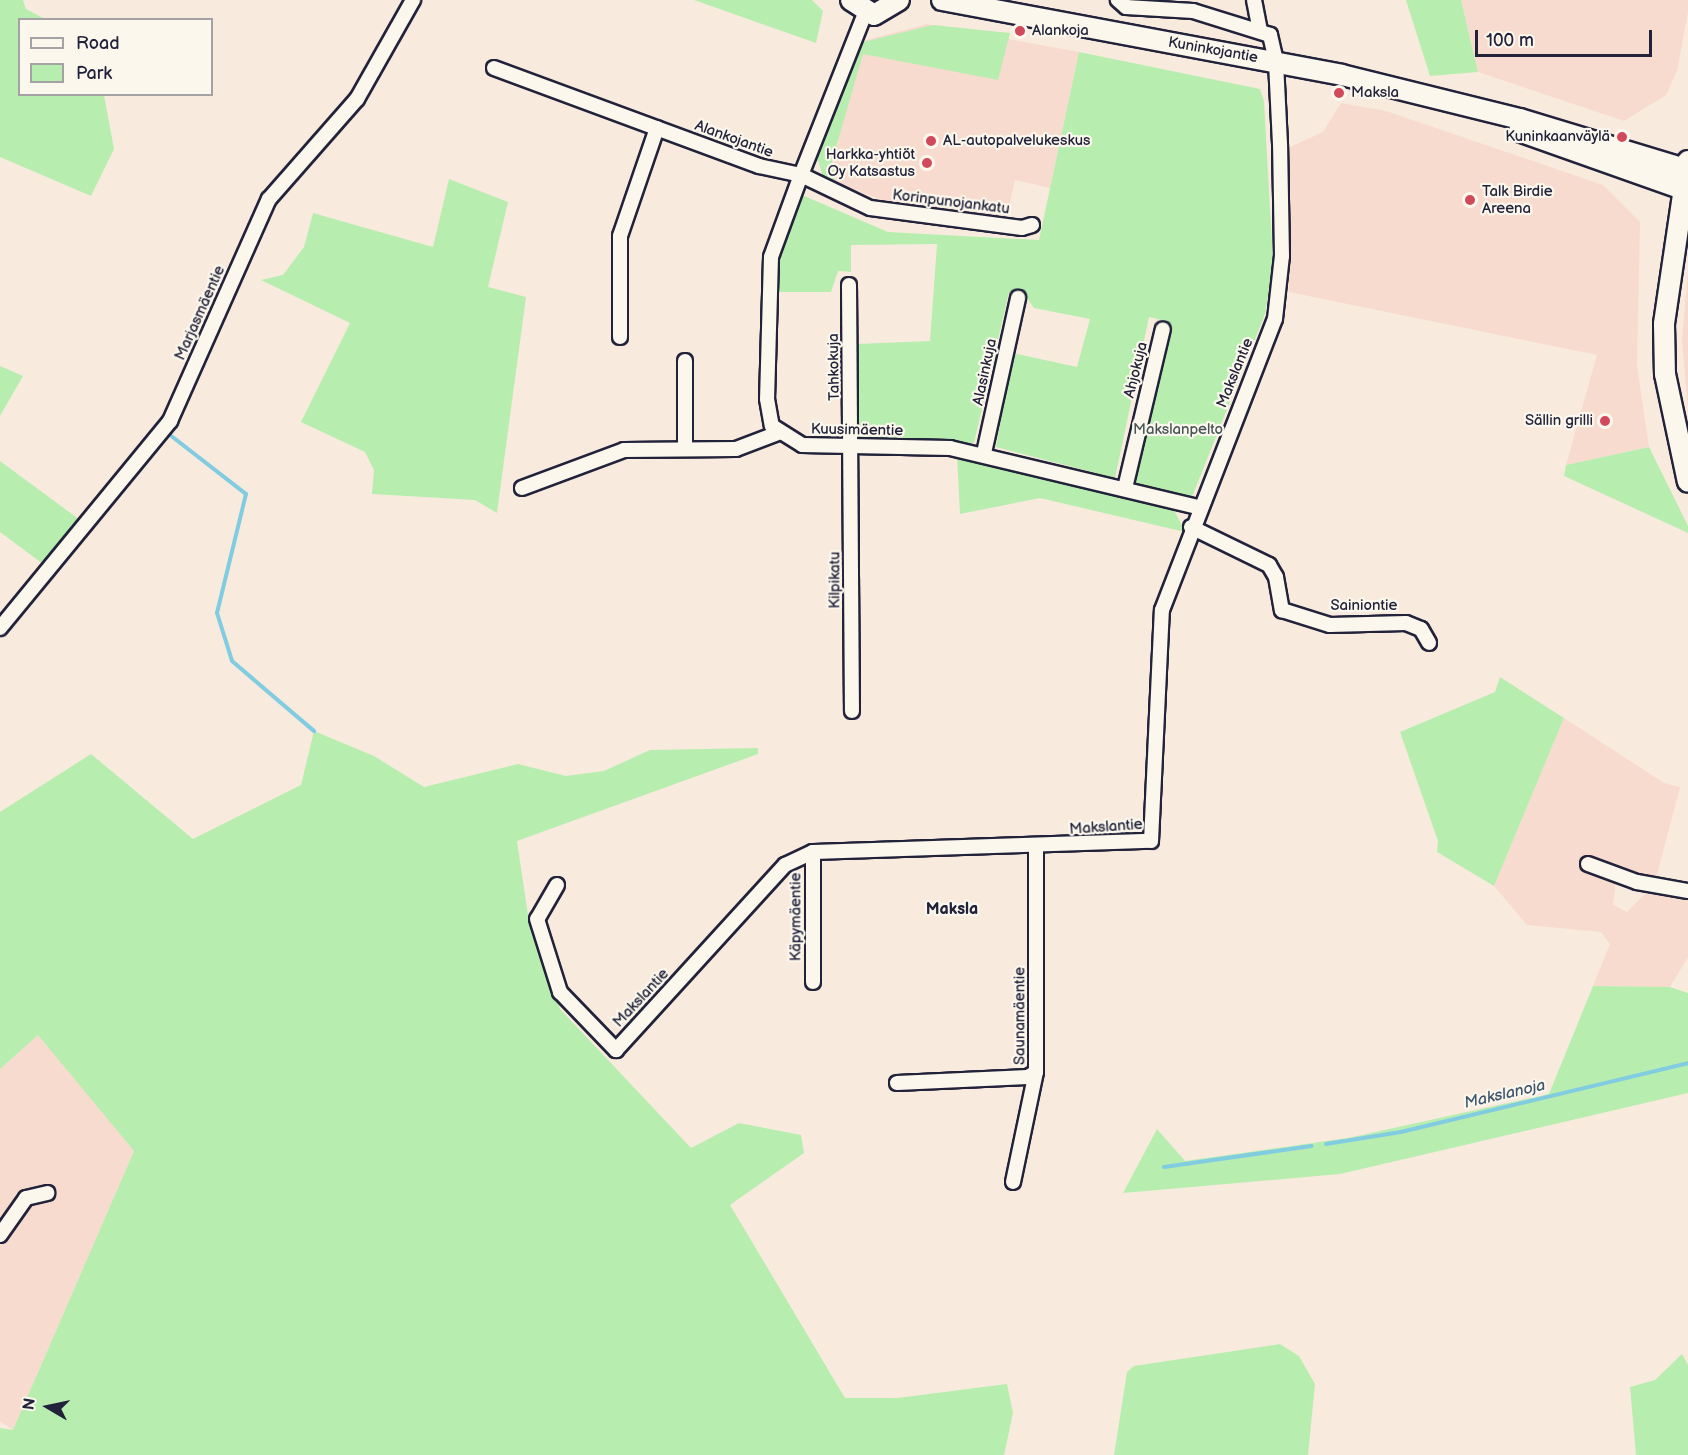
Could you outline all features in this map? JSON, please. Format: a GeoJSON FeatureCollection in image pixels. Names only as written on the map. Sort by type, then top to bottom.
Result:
{"type":"FeatureCollection","features":[{"type":"Feature","properties":{"kind":"main road"},"geometry":{"type":"LineString","coordinates":[[858,7],[883,14],[899,0]]}},
{"type":"Feature","properties":{"kind":"main road","name":"Kuninkojantie"},"geometry":{"type":"LineString","coordinates":[[942,0],[1276,61],[1482,112],[1686,176]]}},
{"type":"Feature","properties":{"kind":"main road"},"geometry":{"type":"LineString","coordinates":[[1686,176],[1664,335],[1674,433],[1688,482]]}},
{"type":"Feature","properties":{"kind":"street","name":"Marjasmäentie"},"geometry":{"type":"LineString","coordinates":[[0,628],[170,421],[269,199],[357,99],[413,0]]}},
{"type":"Feature","properties":{"kind":"street"},"geometry":{"type":"LineString","coordinates":[[1118,0],[1126,7],[1192,11],[1260,30]]}},
{"type":"Feature","properties":{"kind":"street","name":"Makslantie"},"geometry":{"type":"LineString","coordinates":[[557,885],[537,919],[560,992],[616,1050],[785,865],[813,852],[1036,848],[1151,841],[1162,610],[1198,507],[1275,319],[1282,256],[1276,61],[1269,35],[1260,30],[1254,0]]}},
{"type":"Feature","properties":{"kind":"street"},"geometry":{"type":"LineString","coordinates":[[522,488],[624,450],[736,449],[778,434],[767,399],[771,257],[858,7]]}},
{"type":"Feature","properties":{"kind":"street","name":"Alankojantie"},"geometry":{"type":"LineString","coordinates":[[494,68],[759,166],[801,175]]}},
{"type":"Feature","properties":{"kind":"street"},"geometry":{"type":"LineString","coordinates":[[620,337],[620,236],[657,128]]}},
{"type":"Feature","properties":{"kind":"street","name":"Korinpunojankatu"},"geometry":{"type":"LineString","coordinates":[[801,175],[870,208],[1022,228],[1032,225]]}},
{"type":"Feature","properties":{"kind":"street","name":"Tahkokuja"},"geometry":{"type":"LineString","coordinates":[[849,285],[851,448]]}},
{"type":"Feature","properties":{"kind":"street","name":"Alasinkuja"},"geometry":{"type":"LineString","coordinates":[[984,453],[1018,298]]}},
{"type":"Feature","properties":{"kind":"street","name":"Ahjokuja"},"geometry":{"type":"LineString","coordinates":[[1125,488],[1163,329]]}},
{"type":"Feature","properties":{"kind":"street"},"geometry":{"type":"LineString","coordinates":[[685,361],[685,449]]}},
{"type":"Feature","properties":{"kind":"street","name":"Kuusimäentie"},"geometry":{"type":"LineString","coordinates":[[778,434],[802,445],[851,448],[950,448],[984,453],[1198,507]]}},
{"type":"Feature","properties":{"kind":"street","name":"Kilpikatu"},"geometry":{"type":"LineString","coordinates":[[851,448],[852,711]]}},
{"type":"Feature","properties":{"kind":"street","name":"Sainiontie"},"geometry":{"type":"LineString","coordinates":[[1191,527],[1269,565],[1276,577],[1282,610],[1330,625],[1406,623],[1421,629],[1429,643]]}},
{"type":"Feature","properties":{"kind":"street","name":"Saunamäentie"},"geometry":{"type":"LineString","coordinates":[[1013,1182],[1036,1072],[1036,848]]}},
{"type":"Feature","properties":{"kind":"street","name":"Käpymäentie"},"geometry":{"type":"LineString","coordinates":[[813,852],[813,982]]}},
{"type":"Feature","properties":{"kind":"street"},"geometry":{"type":"LineString","coordinates":[[1588,864],[1637,882],[1688,891]]}},
{"type":"Feature","properties":{"kind":"street"},"geometry":{"type":"LineString","coordinates":[[897,1083],[1028,1077],[1036,1072]]}},
{"type":"Feature","properties":{"kind":"street"},"geometry":{"type":"LineString","coordinates":[[0,1235],[26,1197],[47,1193]]}},
{"type":"Feature","properties":{"kind":"shaded area"},"geometry":{"type":"Polygon","coordinates":[[[1461,0],[1688,0],[1688,12],[1677,71],[1666,95],[1624,121],[1478,72],[1461,0]]]}},
{"type":"Feature","properties":{"kind":"shaded area"},"geometry":{"type":"Polygon","coordinates":[[[927,24],[1079,52],[1050,188],[1015,180],[1007,216],[895,205],[827,179],[841,104],[866,40],[927,24]]]}},
{"type":"Feature","properties":{"kind":"shaded area"},"geometry":{"type":"Polygon","coordinates":[[[1341,103],[1386,111],[1603,185],[1640,222],[1637,366],[1649,447],[1566,465],[1597,355],[1289,292],[1288,148],[1323,132],[1341,103]]]}},
{"type":"Feature","properties":{"kind":"shaded area"},"geometry":{"type":"Polygon","coordinates":[[[1688,270],[1688,411],[1682,340],[1688,270]]]}},
{"type":"Feature","properties":{"kind":"shaded area"},"geometry":{"type":"Polygon","coordinates":[[[1564,718],[1664,783],[1680,787],[1656,878],[1617,869],[1613,905],[1627,912],[1646,893],[1688,899],[1688,957],[1670,987],[1593,986],[1610,944],[1601,932],[1527,925],[1494,886],[1564,718]]]}},
{"type":"Feature","properties":{"kind":"shaded area"},"geometry":{"type":"Polygon","coordinates":[[[38,1034],[134,1151],[13,1430],[0,1421],[0,1245],[5,1238],[0,1234],[0,1069],[38,1034]]]}},
{"type":"Feature","properties":{"kind":"green space"},"geometry":{"type":"Polygon","coordinates":[[[0,0],[23,0],[26,9],[43,18],[18,18],[18,96],[104,96],[114,149],[91,196],[0,157],[0,0]]]}},
{"type":"Feature","properties":{"kind":"green space"},"geometry":{"type":"Polygon","coordinates":[[[694,0],[812,0],[823,11],[816,43],[694,0]]]}},
{"type":"Feature","properties":{"kind":"green space"},"geometry":{"type":"Polygon","coordinates":[[[1406,0],[1461,0],[1478,72],[1430,76],[1406,0]]]}},
{"type":"Feature","properties":{"kind":"green space"},"geometry":{"type":"Polygon","coordinates":[[[933,25],[1010,33],[998,80],[863,54],[832,161],[835,182],[824,180],[817,157],[863,42],[933,25]]]}},
{"type":"Feature","properties":{"kind":"green space","name":"Makslanpelto"},"geometry":{"type":"Polygon","coordinates":[[[1079,52],[1260,89],[1264,101],[1273,262],[1265,314],[1192,497],[1132,484],[1167,321],[1149,317],[1115,478],[996,447],[1013,353],[1077,367],[1090,319],[1034,308],[1025,295],[1009,292],[974,443],[859,442],[856,344],[930,341],[937,244],[851,245],[851,272],[838,271],[831,292],[779,292],[775,258],[802,195],[888,232],[1039,240],[1079,52]]]}},
{"type":"Feature","properties":{"kind":"green space"},"geometry":{"type":"Polygon","coordinates":[[[449,179],[508,202],[488,287],[526,297],[497,513],[475,500],[372,494],[374,470],[365,452],[301,422],[350,323],[261,280],[283,275],[304,247],[313,213],[433,247],[449,179]]]}},
{"type":"Feature","properties":{"kind":"green space"},"geometry":{"type":"Polygon","coordinates":[[[0,366],[23,376],[0,416],[0,366]]]}},
{"type":"Feature","properties":{"kind":"green space"},"geometry":{"type":"Polygon","coordinates":[[[1649,447],[1688,526],[1688,533],[1564,476],[1566,465],[1649,447]]]}},
{"type":"Feature","properties":{"kind":"green space"},"geometry":{"type":"Polygon","coordinates":[[[957,455],[1173,508],[1185,532],[1040,498],[960,514],[957,455]]]}},
{"type":"Feature","properties":{"kind":"green space"},"geometry":{"type":"Polygon","coordinates":[[[0,461],[80,520],[43,564],[0,532],[0,461]]]}},
{"type":"Feature","properties":{"kind":"green space"},"geometry":{"type":"Polygon","coordinates":[[[1500,677],[1564,718],[1494,886],[1437,852],[1438,841],[1400,732],[1495,692],[1500,677]]]}},
{"type":"Feature","properties":{"kind":"green space"},"geometry":{"type":"Polygon","coordinates":[[[314,731],[374,756],[424,787],[518,764],[566,776],[604,771],[650,750],[758,748],[758,754],[517,841],[529,922],[560,1009],[691,1148],[739,1123],[801,1135],[804,1153],[730,1205],[845,1398],[897,1398],[1007,1384],[1013,1413],[1004,1455],[0,1455],[0,1428],[13,1430],[134,1151],[38,1035],[0,1069],[0,812],[91,754],[193,839],[301,785],[314,731]]]}},
{"type":"Feature","properties":{"kind":"green space"},"geometry":{"type":"Polygon","coordinates":[[[1593,986],[1670,987],[1688,993],[1688,1093],[1340,1174],[1123,1193],[1157,1129],[1185,1161],[1348,1138],[1549,1094],[1593,986]]]}},
{"type":"Feature","properties":{"kind":"green space"},"geometry":{"type":"Polygon","coordinates":[[[1280,1344],[1299,1356],[1315,1384],[1308,1455],[1114,1455],[1127,1372],[1134,1366],[1280,1344]]]}},
{"type":"Feature","properties":{"kind":"green space"},"geometry":{"type":"Polygon","coordinates":[[[1682,1354],[1688,1365],[1688,1455],[1636,1455],[1630,1387],[1655,1380],[1682,1354]]]}},
{"type":"Feature","properties":{"kind":"waterway"},"geometry":{"type":"LineString","coordinates":[[170,435],[246,494],[217,613],[232,661],[314,731]]}},
{"type":"Feature","properties":{"kind":"waterway","name":"Makslanoja"},"geometry":{"type":"LineString","coordinates":[[1326,1144],[1401,1132],[1688,1063]]}},
{"type":"Feature","properties":{"kind":"waterway","name":"Makslanoja"},"geometry":{"type":"LineString","coordinates":[[1164,1167],[1312,1146]]}},
{"type":"Feature","properties":{"kind":"place","name":"Alankoja"},"geometry":{"type":"Point","coordinates":[1020,31]}},
{"type":"Feature","properties":{"kind":"place","name":"Maksla"},"geometry":{"type":"Point","coordinates":[1339,93]}},
{"type":"Feature","properties":{"kind":"place","name":"Kuninkaanväylä"},"geometry":{"type":"Point","coordinates":[1622,137]}},
{"type":"Feature","properties":{"kind":"place","name":"AL-autopalvelukeskus"},"geometry":{"type":"Point","coordinates":[931,141]}},
{"type":"Feature","properties":{"kind":"place","name":"Harkka-yhtiöt Oy Katsastus"},"geometry":{"type":"Point","coordinates":[927,163]}},
{"type":"Feature","properties":{"kind":"place","name":"Talk Birdie Areena"},"geometry":{"type":"Point","coordinates":[1470,200]}},
{"type":"Feature","properties":{"kind":"place","name":"Sällin grilli"},"geometry":{"type":"Point","coordinates":[1605,421]}},
{"type":"Feature","properties":{"kind":"district","name":"Maksla"},"geometry":{"type":"Point","coordinates":[952,910]}}]}
